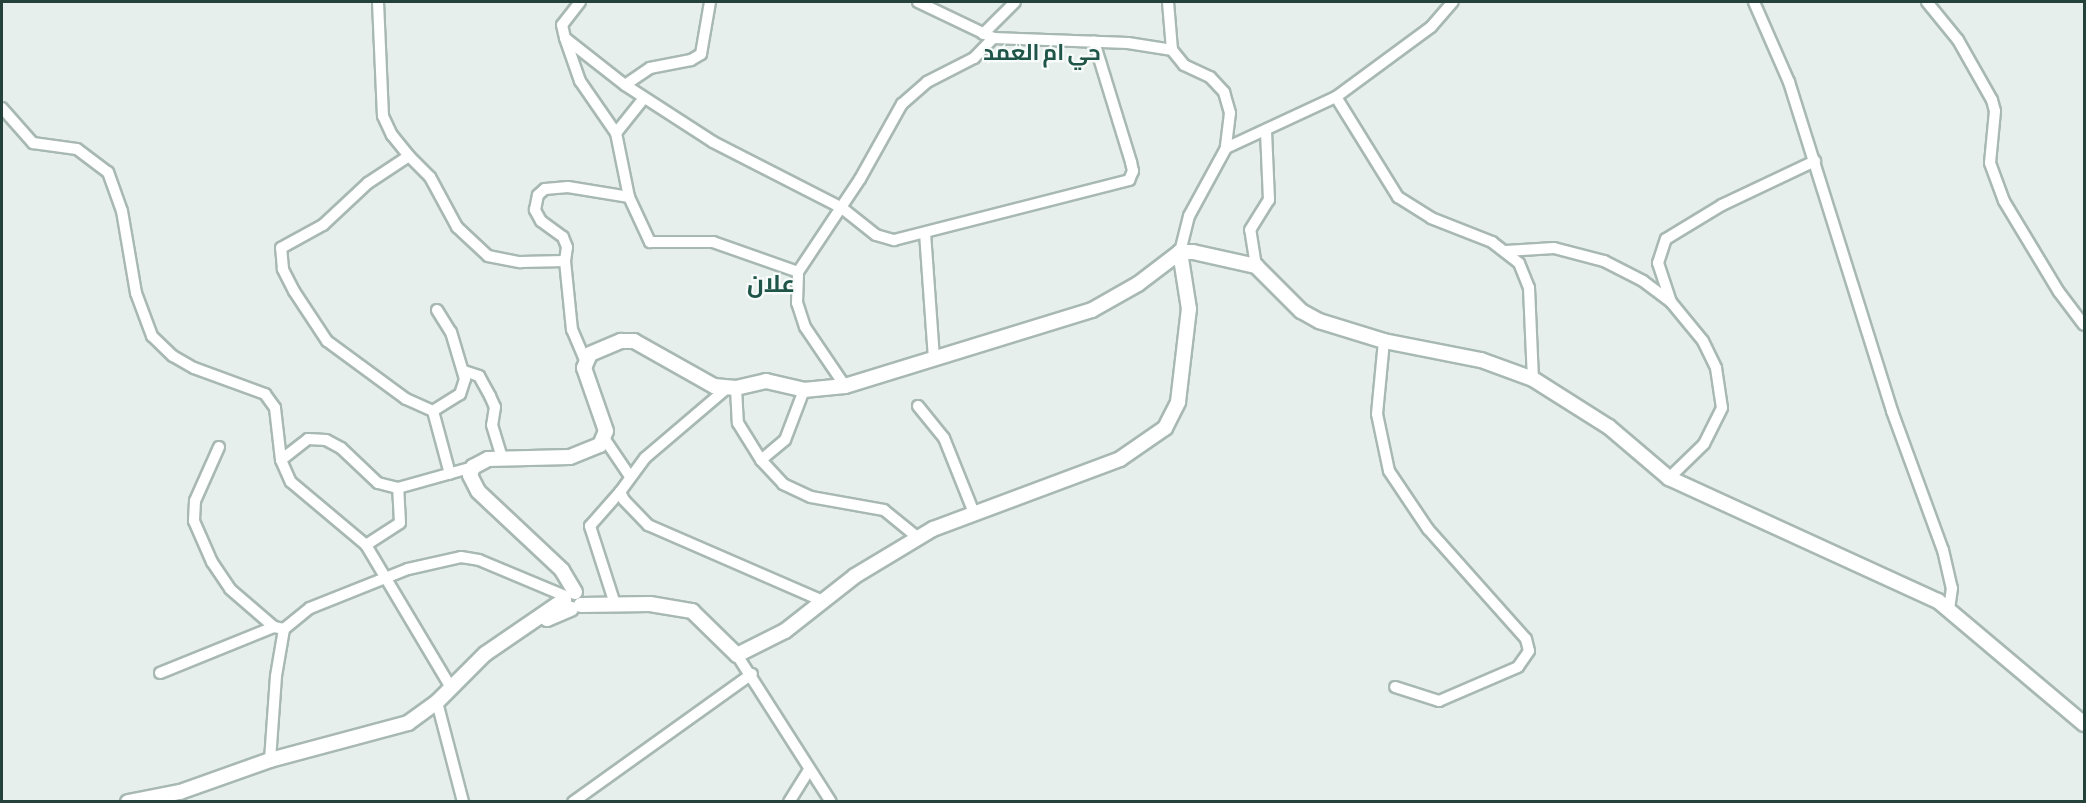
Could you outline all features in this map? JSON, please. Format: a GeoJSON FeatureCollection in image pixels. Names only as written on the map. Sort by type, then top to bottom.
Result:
{"type":"FeatureCollection","features":[{"type":"Feature","properties":{"kind":"street"},"geometry":{"type":"LineString","coordinates":[[378,2],[383,116],[392,135],[430,177],[457,227],[488,256],[520,262],[565,261]]}},
{"type":"Feature","properties":{"kind":"street"},"geometry":{"type":"LineString","coordinates":[[580,2],[562,25],[565,38],[580,81],[616,133],[629,197],[650,242],[713,242],[798,272]]}},
{"type":"Feature","properties":{"kind":"street"},"geometry":{"type":"LineString","coordinates":[[625,85],[650,68],[699,56],[705,42],[710,2]]}},
{"type":"Feature","properties":{"kind":"street"},"geometry":{"type":"LineString","coordinates":[[918,2],[988,36],[1094,42],[1172,50]]}},
{"type":"Feature","properties":{"kind":"street"},"geometry":{"type":"LineString","coordinates":[[845,386],[805,327],[797,303],[798,272],[842,208],[902,104],[927,82],[974,58],[1015,2]]}},
{"type":"Feature","properties":{"kind":"street"},"geometry":{"type":"LineString","coordinates":[[737,655],[785,631],[823,601],[917,537],[974,513],[1105,466],[1153,437],[1171,422],[1182,386],[1188,336],[1189,298],[1180,252],[1190,216],[1226,148],[1230,113],[1224,92],[1210,77],[1184,65],[1172,50],[1168,2]]}},
{"type":"Feature","properties":{"kind":"street"},"geometry":{"type":"LineString","coordinates":[[1226,148],[1336,97],[1431,27],[1454,2]]}},
{"type":"Feature","properties":{"kind":"street"},"geometry":{"type":"LineString","coordinates":[[1754,2],[1786,73],[1892,411],[1943,550],[1952,588],[1949,609]]}},
{"type":"Feature","properties":{"kind":"street"},"geometry":{"type":"LineString","coordinates":[[1927,2],[1958,40],[1994,105],[1990,164],[2004,201],[2048,277],[2085,324]]}},
{"type":"Feature","properties":{"kind":"street"},"geometry":{"type":"LineString","coordinates":[[565,38],[625,85],[713,142],[842,208],[887,240],[925,233],[1128,180],[1133,171],[1131,162],[1094,42]]}},
{"type":"Feature","properties":{"kind":"street"},"geometry":{"type":"LineString","coordinates":[[1336,97],[1398,197],[1416,211],[1506,251],[1523,269],[1529,288],[1533,379]]}},
{"type":"Feature","properties":{"kind":"street"},"geometry":{"type":"LineString","coordinates":[[616,133],[644,98]]}},
{"type":"Feature","properties":{"kind":"street"},"geometry":{"type":"LineString","coordinates":[[2,108],[33,143],[77,149],[108,172],[122,211],[136,293],[152,336],[172,356],[194,368],[265,394],[277,418],[281,460],[291,482],[302,495],[366,545],[388,577],[450,687]]}},
{"type":"Feature","properties":{"kind":"street"},"geometry":{"type":"LineString","coordinates":[[1256,266],[1250,230],[1270,193],[1266,131]]}},
{"type":"Feature","properties":{"kind":"street"},"geometry":{"type":"LineString","coordinates":[[410,156],[368,183],[323,225],[286,242],[280,257],[306,314],[327,341],[406,399],[433,411]]}},
{"type":"Feature","properties":{"kind":"street"},"geometry":{"type":"LineString","coordinates":[[1671,302],[1658,263],[1666,239],[1722,205],[1815,161]]}},
{"type":"Feature","properties":{"kind":"street"},"geometry":{"type":"LineString","coordinates":[[629,197],[568,187],[541,192],[537,216],[563,237],[567,247],[565,261],[572,330],[585,360],[586,377],[605,423],[604,438],[629,475]]}},
{"type":"Feature","properties":{"kind":"street"},"geometry":{"type":"LineString","coordinates":[[925,233],[934,358]]}},
{"type":"Feature","properties":{"kind":"street"},"geometry":{"type":"LineString","coordinates":[[1506,251],[1534,247],[1581,254],[1643,281],[1671,302],[1703,341],[1716,368],[1722,408],[1704,444],[1669,478]]}},
{"type":"Feature","properties":{"kind":"street"},"geometry":{"type":"LineString","coordinates":[[585,360],[598,349],[634,341],[698,380],[731,388],[766,381],[804,390],[845,386],[1092,310],[1138,284],[1180,252],[1256,266],[1310,317],[1384,341],[1482,360],[1533,379],[1610,428],[1669,478],[1900,582],[1949,609],[2085,724]]}},
{"type":"Feature","properties":{"kind":"street"},"geometry":{"type":"LineString","coordinates":[[433,411],[460,394],[464,371],[452,333],[437,310]]}},
{"type":"Feature","properties":{"kind":"street"},"geometry":{"type":"LineString","coordinates":[[1384,341],[1377,414],[1389,471],[1428,529],[1526,639],[1529,651],[1518,667],[1439,701],[1395,687]]}},
{"type":"Feature","properties":{"kind":"street"},"geometry":{"type":"LineString","coordinates":[[464,371],[481,378],[495,407],[492,425],[502,457]]}},
{"type":"Feature","properties":{"kind":"street"},"geometry":{"type":"LineString","coordinates":[[731,388],[738,423],[761,460],[791,490],[884,510],[917,537]]}},
{"type":"Feature","properties":{"kind":"street"},"geometry":{"type":"LineString","coordinates":[[615,603],[590,526],[620,492],[629,475],[658,445],[731,388]]}},
{"type":"Feature","properties":{"kind":"street"},"geometry":{"type":"LineString","coordinates":[[761,460],[784,440],[797,417],[804,390]]}},
{"type":"Feature","properties":{"kind":"street"},"geometry":{"type":"LineString","coordinates":[[918,406],[944,438],[974,513]]}},
{"type":"Feature","properties":{"kind":"street"},"geometry":{"type":"LineString","coordinates":[[433,411],[450,474]]}},
{"type":"Feature","properties":{"kind":"street"},"geometry":{"type":"LineString","coordinates":[[281,460],[308,439],[326,440],[341,448],[378,483],[398,488],[502,457],[570,457],[593,449],[604,438]]}},
{"type":"Feature","properties":{"kind":"street"},"geometry":{"type":"LineString","coordinates":[[219,447],[195,501],[194,521],[212,562],[230,589],[279,628]]}},
{"type":"Feature","properties":{"kind":"street"},"geometry":{"type":"LineString","coordinates":[[473,467],[470,475],[478,491],[556,563],[571,600]]}},
{"type":"Feature","properties":{"kind":"street"},"geometry":{"type":"LineString","coordinates":[[366,545],[400,523],[398,488]]}},
{"type":"Feature","properties":{"kind":"street"},"geometry":{"type":"LineString","coordinates":[[620,492],[628,508],[648,525],[823,601]]}},
{"type":"Feature","properties":{"kind":"street"},"geometry":{"type":"LineString","coordinates":[[160,673],[279,628],[310,608],[424,563],[470,557],[571,600],[692,611],[737,655],[752,674],[809,770],[831,801]]}},
{"type":"Feature","properties":{"kind":"street"},"geometry":{"type":"LineString","coordinates":[[128,801],[170,798],[270,760],[398,727],[437,702],[485,654],[571,600]]}},
{"type":"Feature","properties":{"kind":"street"},"geometry":{"type":"LineString","coordinates":[[270,760],[279,628]]}},
{"type":"Feature","properties":{"kind":"street"},"geometry":{"type":"LineString","coordinates":[[573,801],[752,674]]}},
{"type":"Feature","properties":{"kind":"street"},"geometry":{"type":"LineString","coordinates":[[437,702],[463,801]]}},
{"type":"Feature","properties":{"kind":"street"},"geometry":{"type":"LineString","coordinates":[[789,801],[809,770]]}},
{"type":"Feature","properties":{"kind":"district","name":"حي ام العمد"},"geometry":{"type":"Point","coordinates":[1042,54]}},
{"type":"Feature","properties":{"kind":"district","name":"علان"},"geometry":{"type":"Point","coordinates":[771,286]}}]}
